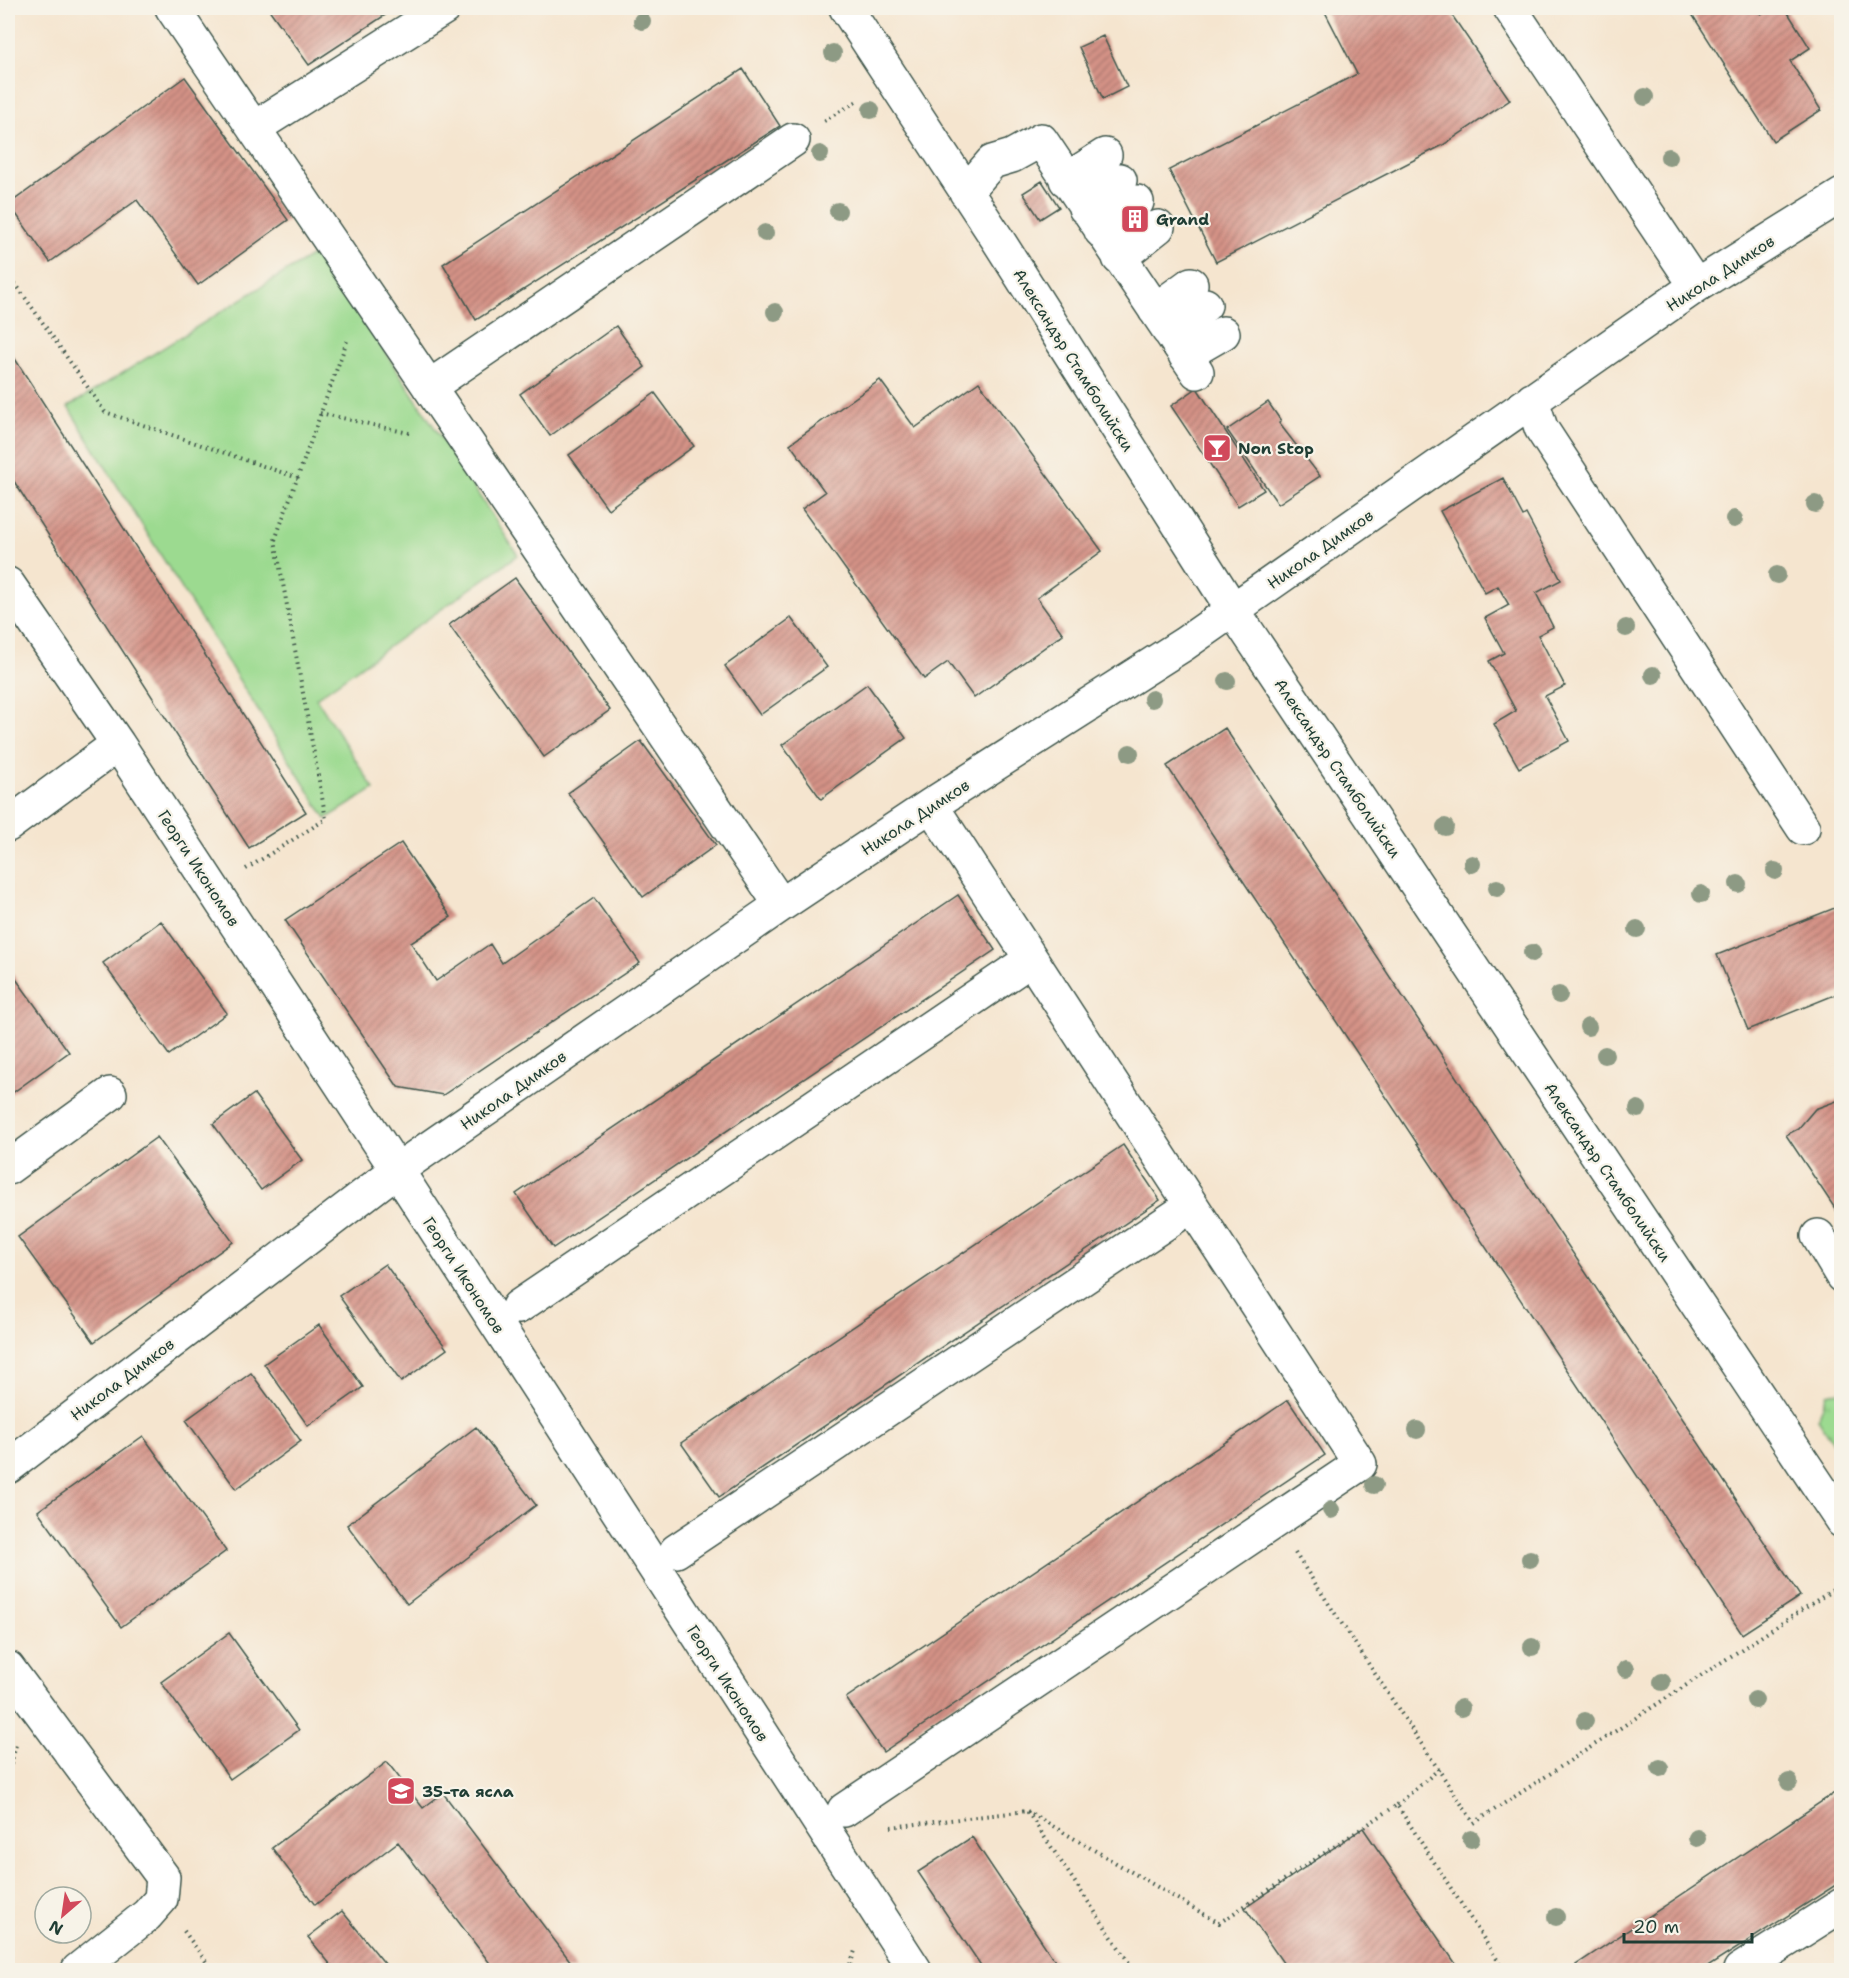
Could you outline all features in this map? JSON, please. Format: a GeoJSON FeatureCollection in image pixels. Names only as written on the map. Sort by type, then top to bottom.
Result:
{"type":"FeatureCollection","features":[{"type":"Feature","properties":{"kind":"street"},"geometry":{"type":"LineString","coordinates":[[172,8],[781,905]]}},
{"type":"Feature","properties":{"kind":"street"},"geometry":{"type":"LineString","coordinates":[[254,128],[444,8]]}},
{"type":"Feature","properties":{"kind":"street","name":"Александър Стамболийски"},"geometry":{"type":"LineString","coordinates":[[846,8],[1233,610],[1842,1521]]}},
{"type":"Feature","properties":{"kind":"street"},"geometry":{"type":"LineString","coordinates":[[1510,8],[1696,286]]}},
{"type":"Feature","properties":{"kind":"street"},"geometry":{"type":"LineString","coordinates":[[429,387],[793,140]]}},
{"type":"Feature","properties":{"kind":"street"},"geometry":{"type":"LineString","coordinates":[[966,192],[992,162],[1012,156],[1041,140],[1176,342]]}},
{"type":"Feature","properties":{"kind":"street"},"geometry":{"type":"LineString","coordinates":[[1066,180],[1121,179],[1093,220]]}},
{"type":"Feature","properties":{"kind":"street","name":"Никола Димков"},"geometry":{"type":"LineString","coordinates":[[8,1467],[397,1170],[781,905],[931,805],[1184,644],[1696,286],[1842,195]]}},
{"type":"Feature","properties":{"kind":"street"},"geometry":{"type":"LineString","coordinates":[[1119,258],[1158,227]]}},
{"type":"Feature","properties":{"kind":"street"},"geometry":{"type":"LineString","coordinates":[[1176,342],[1198,294]]}},
{"type":"Feature","properties":{"kind":"street"},"geometry":{"type":"LineString","coordinates":[[1176,342],[1223,333]]}},
{"type":"Feature","properties":{"kind":"street"},"geometry":{"type":"LineString","coordinates":[[1532,400],[1541,428],[1803,828]]}},
{"type":"Feature","properties":{"kind":"street","name":"Георги Икономов"},"geometry":{"type":"LineString","coordinates":[[8,584],[118,744],[397,1170],[915,1971]]}},
{"type":"Feature","properties":{"kind":"street"},"geometry":{"type":"LineString","coordinates":[[8,825],[118,744]]}},
{"type":"Feature","properties":{"kind":"street"},"geometry":{"type":"LineString","coordinates":[[844,1810],[1360,1464],[931,805]]}},
{"type":"Feature","properties":{"kind":"street"},"geometry":{"type":"LineString","coordinates":[[518,1307],[1030,960]]}},
{"type":"Feature","properties":{"kind":"street"},"geometry":{"type":"LineString","coordinates":[[8,1168],[110,1094]]}},
{"type":"Feature","properties":{"kind":"street"},"geometry":{"type":"LineString","coordinates":[[676,1551],[1191,1206]]}},
{"type":"Feature","properties":{"kind":"street"},"geometry":{"type":"LineString","coordinates":[[1818,1236],[1842,1276]]}},
{"type":"Feature","properties":{"kind":"street"},"geometry":{"type":"LineString","coordinates":[[8,1668],[162,1888],[147,1915],[78,1971]]}},
{"type":"Feature","properties":{"kind":"street"},"geometry":{"type":"LineString","coordinates":[[1740,1971],[1842,1905]]}},
{"type":"Feature","properties":{"kind":"path"},"geometry":{"type":"LineString","coordinates":[[793,140],[892,79]]}},
{"type":"Feature","properties":{"kind":"path"},"geometry":{"type":"LineString","coordinates":[[8,273],[105,411],[298,478]]}},
{"type":"Feature","properties":{"kind":"path"},"geometry":{"type":"LineString","coordinates":[[212,890],[326,819],[275,540],[364,292]]}},
{"type":"Feature","properties":{"kind":"path"},"geometry":{"type":"LineString","coordinates":[[320,413],[470,447]]}},
{"type":"Feature","properties":{"kind":"path"},"geometry":{"type":"LineString","coordinates":[[1275,1521],[1474,1823],[1842,1584]]}},
{"type":"Feature","properties":{"kind":"path"},"geometry":{"type":"LineString","coordinates":[[881,1829],[1027,1811],[1219,1923],[1397,1805],[1439,1769]]}},
{"type":"Feature","properties":{"kind":"path"},"geometry":{"type":"LineString","coordinates":[[1397,1805],[1504,1971]]}},
{"type":"Feature","properties":{"kind":"path"},"geometry":{"type":"LineString","coordinates":[[1027,1811],[1134,1971]]}},
{"type":"Feature","properties":{"kind":"path"},"geometry":{"type":"LineString","coordinates":[[162,1888],[212,1971]]}},
{"type":"Feature","properties":{"kind":"green space"},"geometry":{"type":"Polygon","coordinates":[[[319,251],[518,555],[316,698],[374,789],[326,819],[68,407],[319,251]]]}},
{"type":"Feature","properties":{"kind":"green space"},"geometry":{"type":"Polygon","coordinates":[[[1842,1391],[1841,1455],[1818,1419],[1827,1394],[1842,1391]]]}},
{"type":"Feature","properties":{"kind":"building"},"geometry":{"type":"Polygon","coordinates":[[[268,8],[396,8],[309,65],[268,8]]]}},
{"type":"Feature","properties":{"kind":"building"},"geometry":{"type":"Polygon","coordinates":[[[1323,8],[1447,8],[1510,100],[1443,145],[1216,262],[1169,170],[1357,74],[1323,8]]]}},
{"type":"Feature","properties":{"kind":"building"},"geometry":{"type":"Polygon","coordinates":[[[1688,8],[1757,8],[1761,14],[1772,8],[1785,8],[1810,48],[1790,61],[1821,110],[1773,141],[1688,8]]]}},
{"type":"Feature","properties":{"kind":"building"},"geometry":{"type":"Polygon","coordinates":[[[1103,36],[1127,87],[1103,99],[1079,47],[1103,36]]]}},
{"type":"Feature","properties":{"kind":"building"},"geometry":{"type":"Polygon","coordinates":[[[743,69],[780,126],[476,320],[443,264],[743,69]]]}},
{"type":"Feature","properties":{"kind":"building"},"geometry":{"type":"Polygon","coordinates":[[[185,77],[288,220],[198,285],[137,200],[50,262],[9,204],[185,77]]]}},
{"type":"Feature","properties":{"kind":"building"},"geometry":{"type":"Polygon","coordinates":[[[1042,181],[1059,207],[1040,219],[1023,193],[1042,181]]]}},
{"type":"Feature","properties":{"kind":"building"},"geometry":{"type":"Polygon","coordinates":[[[616,326],[645,367],[550,436],[520,394],[616,326]]]}},
{"type":"Feature","properties":{"kind":"building"},"geometry":{"type":"Polygon","coordinates":[[[8,348],[306,812],[249,848],[8,472],[8,348]]]}},
{"type":"Feature","properties":{"kind":"building"},"geometry":{"type":"Polygon","coordinates":[[[880,380],[915,428],[979,382],[1102,551],[1037,598],[1063,634],[974,698],[948,662],[924,679],[802,509],[825,492],[790,444],[880,380]]]}},
{"type":"Feature","properties":{"kind":"building","name":"Non Stop"},"geometry":{"type":"Polygon","coordinates":[[[1197,388],[1264,490],[1238,506],[1171,406],[1197,388]]]}},
{"type":"Feature","properties":{"kind":"building"},"geometry":{"type":"Polygon","coordinates":[[[655,393],[694,446],[608,509],[569,455],[655,393]]]}},
{"type":"Feature","properties":{"kind":"building"},"geometry":{"type":"Polygon","coordinates":[[[1268,402],[1281,421],[1279,423],[1320,476],[1278,504],[1227,430],[1268,402]]]}},
{"type":"Feature","properties":{"kind":"building"},"geometry":{"type":"Polygon","coordinates":[[[1503,478],[1523,516],[1526,514],[1561,580],[1536,593],[1553,627],[1538,635],[1565,686],[1545,696],[1569,741],[1519,768],[1494,724],[1516,711],[1489,661],[1504,653],[1485,618],[1509,605],[1498,586],[1485,593],[1440,511],[1503,478]]]}},
{"type":"Feature","properties":{"kind":"building"},"geometry":{"type":"Polygon","coordinates":[[[515,578],[610,710],[544,757],[449,625],[515,578]]]}},
{"type":"Feature","properties":{"kind":"building"},"geometry":{"type":"Polygon","coordinates":[[[791,618],[827,667],[760,715],[725,666],[791,618]]]}},
{"type":"Feature","properties":{"kind":"building"},"geometry":{"type":"Polygon","coordinates":[[[867,684],[906,738],[821,799],[782,745],[867,684]]]}},
{"type":"Feature","properties":{"kind":"building"},"geometry":{"type":"Polygon","coordinates":[[[1225,728],[1800,1596],[1742,1634],[1167,766],[1225,728]]]}},
{"type":"Feature","properties":{"kind":"building"},"geometry":{"type":"Polygon","coordinates":[[[641,741],[716,845],[643,897],[568,793],[641,741]]]}},
{"type":"Feature","properties":{"kind":"building"},"geometry":{"type":"Polygon","coordinates":[[[401,843],[451,917],[411,943],[436,981],[490,944],[502,963],[594,898],[640,963],[443,1095],[398,1087],[285,920],[401,843]]]}},
{"type":"Feature","properties":{"kind":"building"},"geometry":{"type":"Polygon","coordinates":[[[958,895],[995,950],[553,1248],[516,1194],[958,895]]]}},
{"type":"Feature","properties":{"kind":"building"},"geometry":{"type":"Polygon","coordinates":[[[1842,905],[1842,992],[1748,1030],[1717,955],[1842,905]]]}},
{"type":"Feature","properties":{"kind":"building"},"geometry":{"type":"Polygon","coordinates":[[[161,921],[227,1013],[169,1055],[103,963],[161,921]]]}},
{"type":"Feature","properties":{"kind":"building"},"geometry":{"type":"Polygon","coordinates":[[[8,968],[69,1052],[8,1096],[8,968]]]}},
{"type":"Feature","properties":{"kind":"building"},"geometry":{"type":"Polygon","coordinates":[[[254,1094],[302,1160],[261,1190],[213,1124],[254,1094]]]}},
{"type":"Feature","properties":{"kind":"building"},"geometry":{"type":"Polygon","coordinates":[[[1842,1099],[1842,1219],[1786,1135],[1798,1129],[1815,1109],[1842,1099]]]}},
{"type":"Feature","properties":{"kind":"building"},"geometry":{"type":"Polygon","coordinates":[[[157,1137],[233,1242],[94,1342],[18,1237],[157,1137]]]}},
{"type":"Feature","properties":{"kind":"building"},"geometry":{"type":"Polygon","coordinates":[[[1123,1145],[1160,1200],[719,1497],[681,1443],[1123,1145]]]}},
{"type":"Feature","properties":{"kind":"building"},"geometry":{"type":"Polygon","coordinates":[[[385,1264],[447,1349],[401,1382],[339,1296],[385,1264]]]}},
{"type":"Feature","properties":{"kind":"building"},"geometry":{"type":"Polygon","coordinates":[[[319,1325],[363,1387],[308,1426],[264,1364],[319,1325]]]}},
{"type":"Feature","properties":{"kind":"building"},"geometry":{"type":"Polygon","coordinates":[[[251,1373],[301,1441],[236,1489],[186,1420],[251,1373]]]}},
{"type":"Feature","properties":{"kind":"building"},"geometry":{"type":"Polygon","coordinates":[[[1288,1400],[1325,1455],[883,1752],[846,1698],[1288,1400]]]}},
{"type":"Feature","properties":{"kind":"building"},"geometry":{"type":"Polygon","coordinates":[[[476,1427],[536,1505],[407,1604],[347,1525],[476,1427]]]}},
{"type":"Feature","properties":{"kind":"building"},"geometry":{"type":"Polygon","coordinates":[[[143,1436],[226,1551],[121,1627],[38,1511],[143,1436]]]}},
{"type":"Feature","properties":{"kind":"building"},"geometry":{"type":"Polygon","coordinates":[[[229,1633],[299,1730],[230,1779],[161,1682],[229,1633]]]}},
{"type":"Feature","properties":{"kind":"building"},"geometry":{"type":"Polygon","coordinates":[[[387,1762],[423,1808],[443,1793],[577,1970],[495,1970],[398,1842],[315,1905],[272,1848],[387,1762]]]}},
{"type":"Feature","properties":{"kind":"building"},"geometry":{"type":"Polygon","coordinates":[[[1842,1788],[1842,1881],[1703,1970],[1580,1970],[1576,1965],[1842,1788]]]}},
{"type":"Feature","properties":{"kind":"building"},"geometry":{"type":"Polygon","coordinates":[[[1363,1828],[1460,1970],[1288,1970],[1245,1908],[1363,1828]]]}},
{"type":"Feature","properties":{"kind":"building"},"geometry":{"type":"Polygon","coordinates":[[[972,1837],[1061,1970],[984,1970],[918,1872],[972,1837]]]}},
{"type":"Feature","properties":{"kind":"building"},"geometry":{"type":"Polygon","coordinates":[[[342,1911],[390,1970],[335,1970],[308,1937],[342,1911]]]}},
{"type":"Feature","properties":{"kind":"place","name":"Grand"},"geometry":{"type":"Point","coordinates":[1135,219]}},
{"type":"Feature","properties":{"kind":"place","name":"Non Stop"},"geometry":{"type":"Point","coordinates":[1217,448]}},
{"type":"Feature","properties":{"kind":"place","name":"35-та ясла"},"geometry":{"type":"Point","coordinates":[401,1791]}}]}
